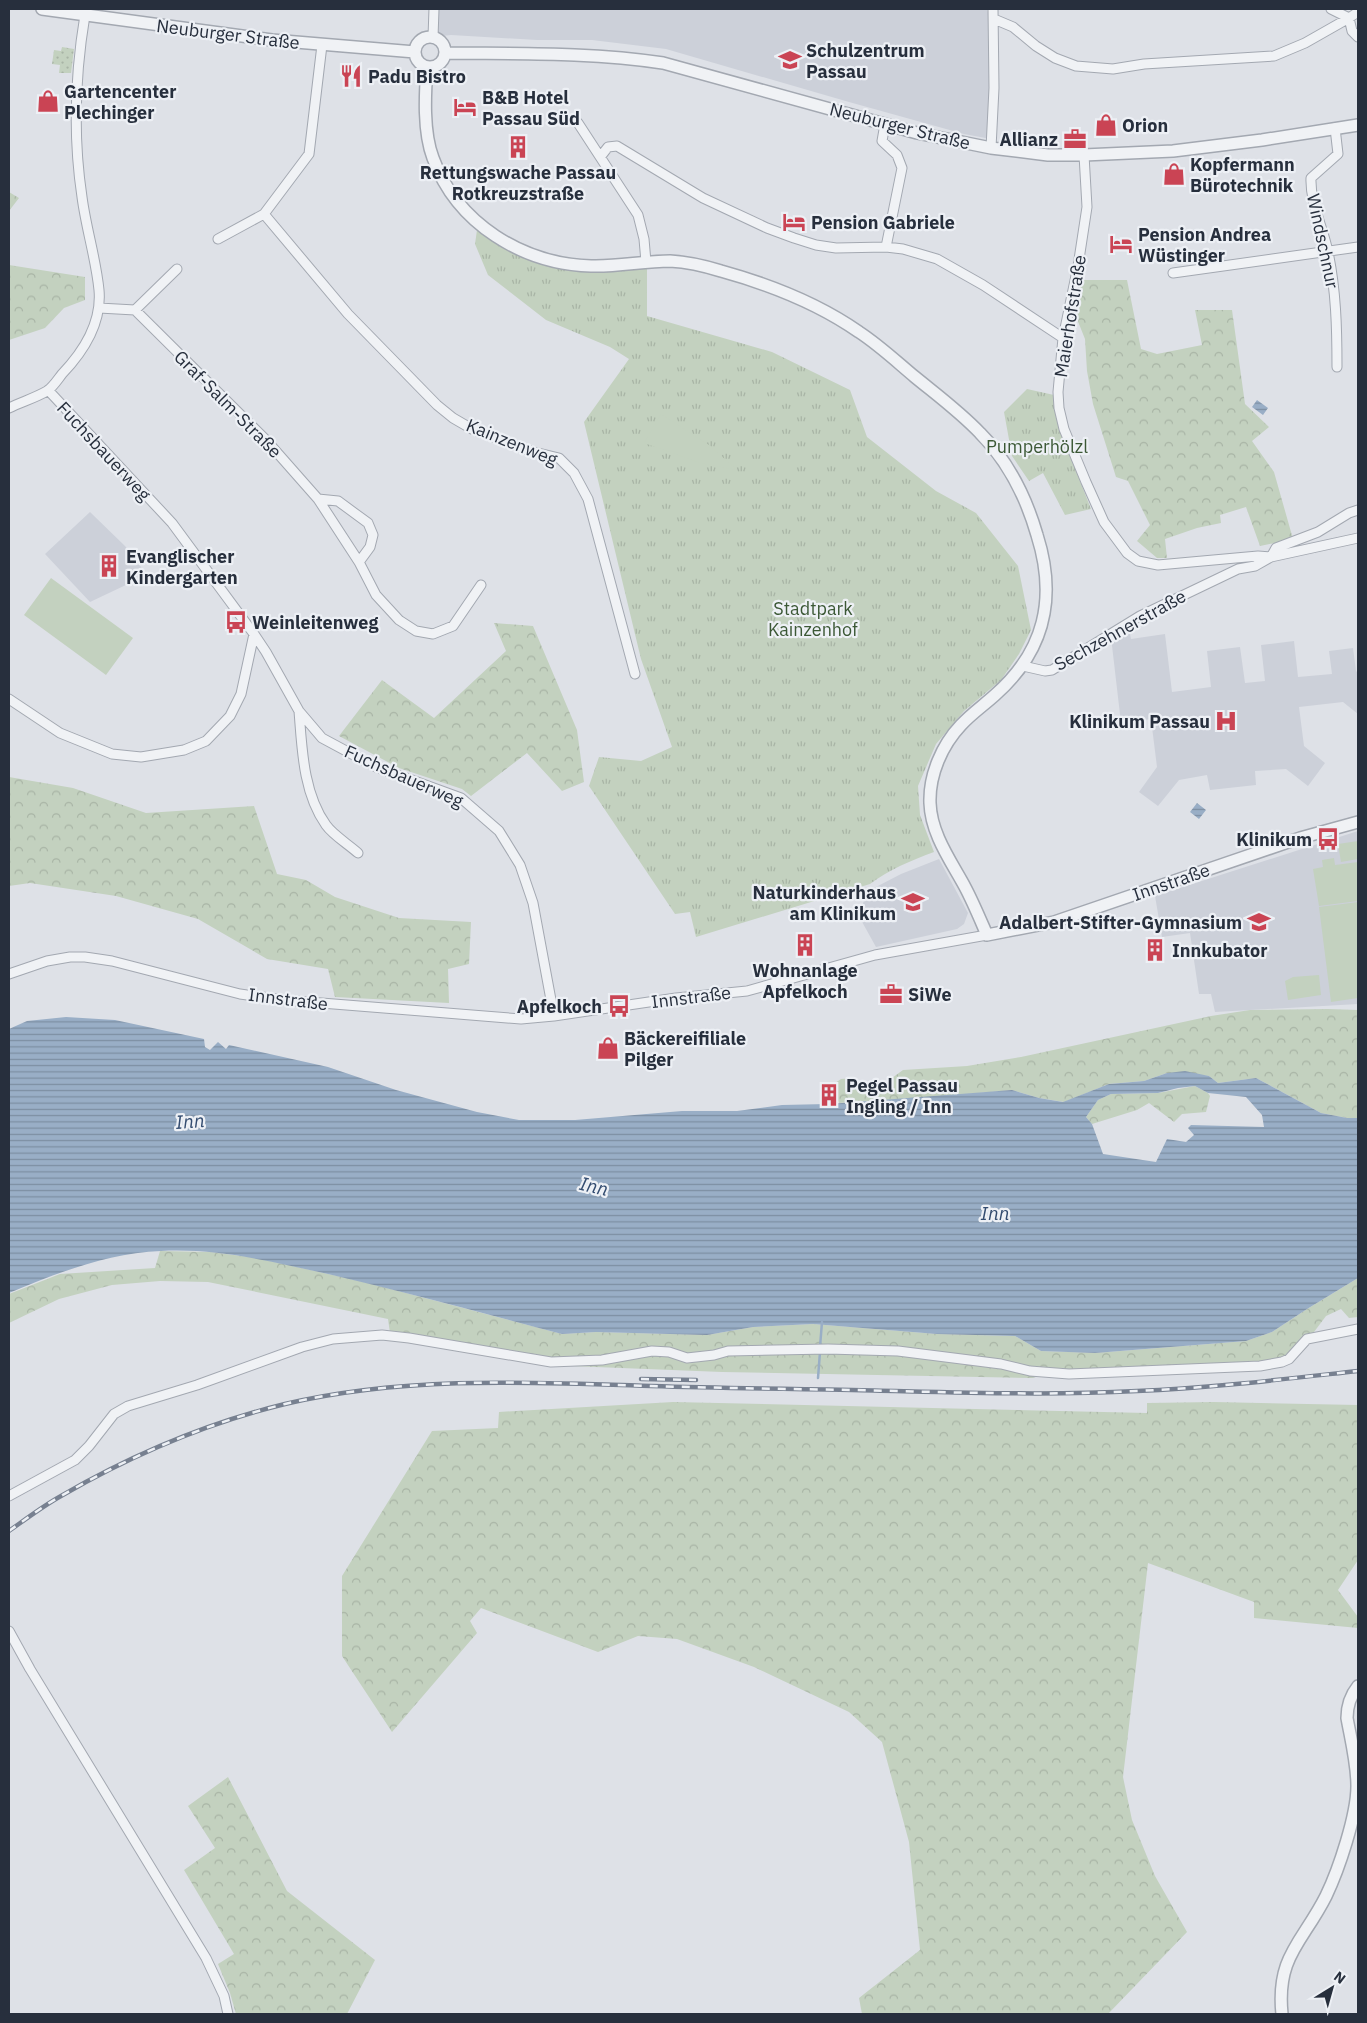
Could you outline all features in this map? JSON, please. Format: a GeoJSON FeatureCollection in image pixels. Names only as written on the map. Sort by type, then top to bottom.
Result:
{"type":"FeatureCollection","features":[{"type":"Feature","properties":{"kind":"street","name":"Neuburger Straße"},"geometry":{"type":"LineString","coordinates":[[42,9],[65,10],[85,15],[185,30],[322,45],[415,52]]}},
{"type":"Feature","properties":{"kind":"street"},"geometry":{"type":"LineString","coordinates":[[433,38],[434,9]]}},
{"type":"Feature","properties":{"kind":"street"},"geometry":{"type":"LineString","coordinates":[[991,148],[993,9]]}},
{"type":"Feature","properties":{"kind":"street"},"geometry":{"type":"LineString","coordinates":[[1332,9],[1349,18],[1352,30],[1358,37]]}},
{"type":"Feature","properties":{"kind":"street"},"geometry":{"type":"LineString","coordinates":[[994,19],[1014,27],[1036,46],[1055,58],[1076,66],[1113,69],[1144,64],[1274,56],[1305,43],[1358,12]]}},
{"type":"Feature","properties":{"kind":"street","name":"Fuchsbauerweg"},"geometry":{"type":"LineString","coordinates":[[85,15],[77,84],[77,136],[82,196],[99,290],[99,308],[86,345],[72,364],[48,390],[172,523],[254,634],[298,711],[322,738],[376,767],[461,798],[499,831],[520,865],[533,903],[554,1016]]}},
{"type":"Feature","properties":{"kind":"street"},"geometry":{"type":"LineString","coordinates":[[433,38],[440,42],[445,53],[441,62],[432,67],[427,67],[418,61],[415,52],[421,40],[433,38]]}},
{"type":"Feature","properties":{"kind":"street"},"geometry":{"type":"LineString","coordinates":[[218,239],[264,214],[309,154],[322,45]]}},
{"type":"Feature","properties":{"kind":"street","name":"Neuburger Straße"},"geometry":{"type":"LineString","coordinates":[[445,53],[571,55],[638,59],[663,63],[953,141],[1048,155],[1084,156],[1173,151],[1262,140],[1358,124]]}},
{"type":"Feature","properties":{"kind":"street"},"geometry":{"type":"LineString","coordinates":[[427,67],[425,97],[428,142],[432,158],[466,212],[492,234],[518,250],[552,262],[590,266],[669,261],[698,265],[744,278],[817,307],[878,346],[945,401],[982,434],[1005,464],[1022,493],[1037,534],[1046,571],[1047,592],[1043,624],[1039,637],[1023,666],[1007,684],[973,713],[952,735],[938,762],[931,786],[930,804],[935,828],[943,848],[966,889],[987,935]]}},
{"type":"Feature","properties":{"kind":"street"},"geometry":{"type":"LineString","coordinates":[[578,123],[638,216],[644,239],[646,262]]}},
{"type":"Feature","properties":{"kind":"street"},"geometry":{"type":"LineString","coordinates":[[885,124],[882,141],[896,155],[902,168],[886,247]]}},
{"type":"Feature","properties":{"kind":"street","name":"Windschnur"},"geometry":{"type":"LineString","coordinates":[[1335,128],[1338,154],[1311,178],[1311,191],[1328,252],[1337,317],[1337,367]]}},
{"type":"Feature","properties":{"kind":"street"},"geometry":{"type":"LineString","coordinates":[[600,156],[608,147],[617,146],[703,198],[767,228],[809,243],[836,248],[886,247],[922,254],[952,266],[1063,338]]}},
{"type":"Feature","properties":{"kind":"street","name":"Maierhofstraße"},"geometry":{"type":"LineString","coordinates":[[1084,156],[1087,207],[1078,266],[1063,338],[1058,392],[1059,408],[1064,429],[1104,522],[1128,553],[1138,561],[1158,565],[1258,556],[1271,557]]}},
{"type":"Feature","properties":{"kind":"street","name":"Kainzenweg"},"geometry":{"type":"LineString","coordinates":[[264,214],[348,314],[437,405],[453,418],[472,429],[530,451],[559,458],[574,473],[588,500],[635,674]]}},
{"type":"Feature","properties":{"kind":"street"},"geometry":{"type":"LineString","coordinates":[[1174,272],[1358,247]]}},
{"type":"Feature","properties":{"kind":"street"},"geometry":{"type":"LineString","coordinates":[[99,308],[135,310],[177,269]]}},
{"type":"Feature","properties":{"kind":"street","name":"Graf-Salm-Straße"},"geometry":{"type":"LineString","coordinates":[[135,310],[266,440],[318,499],[359,562],[376,594],[399,620],[416,631],[433,634],[453,626],[481,584]]}},
{"type":"Feature","properties":{"kind":"street"},"geometry":{"type":"LineString","coordinates":[[9,408],[48,390]]}},
{"type":"Feature","properties":{"kind":"street"},"geometry":{"type":"LineString","coordinates":[[318,499],[338,501],[368,523],[373,535],[370,547],[359,562]]}},
{"type":"Feature","properties":{"kind":"street","name":"Sechzehnerstraße"},"geometry":{"type":"LineString","coordinates":[[1271,557],[1276,548],[1318,532],[1358,510]]}},
{"type":"Feature","properties":{"kind":"street","name":"Sechzehnerstraße"},"geometry":{"type":"LineString","coordinates":[[1023,666],[1052,670],[1140,616],[1238,569],[1255,566],[1271,557],[1358,538]]}},
{"type":"Feature","properties":{"kind":"street"},"geometry":{"type":"LineString","coordinates":[[9,699],[60,733],[112,754],[141,757],[184,750],[206,741],[230,716],[241,694],[254,634]]}},
{"type":"Feature","properties":{"kind":"street","name":"Fuchsbauerweg"},"geometry":{"type":"LineString","coordinates":[[298,711],[310,793],[326,825],[358,853]]}},
{"type":"Feature","properties":{"kind":"street","name":"Innstraße"},"geometry":{"type":"LineString","coordinates":[[9,974],[47,961],[70,957],[84,957],[112,961],[240,994],[284,1000],[503,1018],[521,1019],[554,1016],[676,998],[747,991],[875,955],[1054,922],[1300,838],[1358,822]]}},
{"type":"Feature","properties":{"kind":"street"},"geometry":{"type":"LineString","coordinates":[[9,1496],[75,1460],[90,1446],[114,1414],[128,1406],[197,1385],[302,1347],[333,1339],[382,1336],[408,1338],[551,1362],[602,1360],[652,1351],[669,1352],[687,1358],[714,1355],[728,1351],[828,1349],[898,1352],[1001,1364],[1030,1371],[1069,1374],[1260,1366],[1289,1359],[1307,1339],[1358,1329]]}},
{"type":"Feature","properties":{"kind":"street"},"geometry":{"type":"LineString","coordinates":[[9,1631],[30,1669],[206,1958],[224,1996],[228,2014]]}},
{"type":"Feature","properties":{"kind":"street"},"geometry":{"type":"LineString","coordinates":[[1282,2014],[1280,1991],[1284,1969],[1298,1941],[1326,1895],[1350,1826],[1357,1786],[1347,1706],[1350,1697],[1358,1686]]}},
{"type":"Feature","properties":{"kind":"shaded area"},"geometry":{"type":"Polygon","coordinates":[[[433,9],[987,9],[993,31],[991,139],[964,134],[666,49],[592,40],[537,40],[451,35],[433,37],[433,9]]]}},
{"type":"Feature","properties":{"kind":"shaded area"},"geometry":{"type":"Polygon","coordinates":[[[90,512],[125,546],[147,575],[90,602],[45,554],[90,512]]]}},
{"type":"Feature","properties":{"kind":"shaded area","name":"Klinikum Passau"},"geometry":{"type":"Polygon","coordinates":[[[1130,634],[1131,639],[1165,634],[1172,692],[1211,687],[1207,651],[1240,647],[1245,683],[1265,681],[1261,645],[1294,641],[1298,677],[1332,674],[1329,651],[1353,648],[1356,671],[1358,673],[1358,714],[1343,702],[1299,707],[1304,746],[1325,763],[1308,786],[1286,769],[1255,771],[1256,785],[1210,790],[1207,775],[1179,780],[1158,806],[1139,792],[1157,767],[1151,719],[1121,723],[1111,637],[1130,634]]]}},
{"type":"Feature","properties":{"kind":"shaded area","name":"Adalbert-Stifter-Gymnasium"},"geometry":{"type":"Polygon","coordinates":[[[1358,831],[1358,1004],[1215,1012],[1211,994],[1199,994],[1190,933],[1162,937],[1155,896],[1358,831]]]}},
{"type":"Feature","properties":{"kind":"shaded area","name":"Naturkinderhaus am Klinikum"},"geometry":{"type":"Polygon","coordinates":[[[939,859],[968,913],[964,924],[957,929],[876,947],[856,911],[862,907],[866,894],[901,874],[939,859]]]}},
{"type":"Feature","properties":{"kind":"green space"},"geometry":{"type":"Polygon","coordinates":[[[62,47],[74,49],[71,73],[59,73],[60,65],[52,64],[54,50],[61,51],[62,47]]]}},
{"type":"Feature","properties":{"kind":"green space"},"geometry":{"type":"Polygon","coordinates":[[[9,192],[19,198],[9,211],[9,192]]]}},
{"type":"Feature","properties":{"kind":"green space","name":"Stadtpark Kainzenhof"},"geometry":{"type":"Polygon","coordinates":[[[478,223],[551,262],[647,263],[647,316],[772,352],[850,390],[867,437],[936,491],[976,513],[1018,566],[1031,630],[1019,654],[1001,680],[964,711],[936,744],[918,786],[920,815],[934,852],[900,866],[870,884],[696,937],[690,912],[675,914],[589,786],[599,757],[641,761],[672,747],[641,659],[584,422],[629,359],[610,347],[546,320],[488,275],[475,244],[478,223]]]}},
{"type":"Feature","properties":{"kind":"green space"},"geometry":{"type":"Polygon","coordinates":[[[9,265],[85,277],[85,300],[64,308],[45,328],[9,340],[9,265]]]}},
{"type":"Feature","properties":{"kind":"green space"},"geometry":{"type":"Polygon","coordinates":[[[1081,280],[1127,280],[1141,349],[1157,354],[1202,345],[1195,310],[1232,310],[1245,404],[1269,427],[1252,441],[1274,472],[1293,539],[1260,546],[1246,507],[1220,515],[1221,523],[1197,528],[1165,539],[1167,558],[1157,558],[1137,541],[1150,525],[1128,481],[1116,477],[1093,404],[1087,371],[1085,339],[1075,314],[1081,280]]]}},
{"type":"Feature","properties":{"kind":"green space","name":"Pumperhölzl"},"geometry":{"type":"Polygon","coordinates":[[[1027,389],[1054,395],[1060,430],[1091,509],[1065,515],[1043,473],[1029,481],[1012,456],[1004,412],[1027,389]]]}},
{"type":"Feature","properties":{"kind":"green space"},"geometry":{"type":"Polygon","coordinates":[[[661,414],[709,445],[737,470],[700,463],[644,443],[661,414]]]}},
{"type":"Feature","properties":{"kind":"green space"},"geometry":{"type":"Polygon","coordinates":[[[51,578],[133,638],[106,675],[24,615],[51,578]]]}},
{"type":"Feature","properties":{"kind":"green space"},"geometry":{"type":"Polygon","coordinates":[[[494,623],[533,626],[577,730],[584,782],[562,791],[527,753],[471,796],[462,789],[399,768],[339,736],[382,680],[434,718],[506,651],[494,623]]]}},
{"type":"Feature","properties":{"kind":"green space"},"geometry":{"type":"Polygon","coordinates":[[[9,777],[73,788],[146,813],[254,806],[277,874],[306,880],[335,897],[399,918],[471,922],[469,964],[448,969],[449,1003],[335,997],[328,969],[267,959],[198,919],[116,896],[30,883],[9,886],[9,777]]]}},
{"type":"Feature","properties":{"kind":"green space"},"geometry":{"type":"Polygon","coordinates":[[[1358,841],[1358,859],[1341,862],[1338,844],[1358,841]]]}},
{"type":"Feature","properties":{"kind":"green space"},"geometry":{"type":"Polygon","coordinates":[[[1334,858],[1335,865],[1358,862],[1358,901],[1319,906],[1313,869],[1323,867],[1322,860],[1334,858]]]}},
{"type":"Feature","properties":{"kind":"green space"},"geometry":{"type":"Polygon","coordinates":[[[1358,902],[1358,998],[1331,1002],[1319,907],[1358,902]]]}},
{"type":"Feature","properties":{"kind":"green space"},"geometry":{"type":"Polygon","coordinates":[[[1319,975],[1321,995],[1288,1000],[1285,981],[1293,977],[1319,975]]]}},
{"type":"Feature","properties":{"kind":"green space"},"geometry":{"type":"Polygon","coordinates":[[[1250,1010],[1358,1010],[1358,1118],[1321,1113],[1256,1078],[1218,1083],[1209,1076],[1167,1073],[1144,1081],[1109,1084],[1064,1102],[1039,1098],[1012,1090],[839,1103],[832,1085],[841,1079],[854,1078],[852,1088],[885,1083],[903,1070],[967,1066],[1021,1057],[1211,1016],[1250,1010]]]}},
{"type":"Feature","properties":{"kind":"green space"},"geometry":{"type":"Polygon","coordinates":[[[1195,1086],[1210,1096],[1206,1112],[1182,1114],[1174,1122],[1149,1103],[1137,1110],[1092,1124],[1086,1117],[1098,1100],[1111,1094],[1158,1093],[1195,1086]]]}},
{"type":"Feature","properties":{"kind":"green space"},"geometry":{"type":"Polygon","coordinates":[[[160,1251],[210,1252],[257,1258],[364,1282],[562,1334],[596,1332],[707,1335],[753,1327],[813,1324],[937,1334],[1015,1336],[1041,1351],[1095,1353],[1246,1341],[1272,1332],[1358,1278],[1358,1317],[1349,1318],[1341,1309],[1326,1316],[1314,1332],[1284,1359],[1259,1362],[1060,1371],[1032,1378],[722,1372],[545,1365],[390,1333],[388,1319],[208,1282],[160,1281],[112,1285],[59,1299],[9,1323],[9,1294],[60,1274],[155,1268],[160,1251]]]}},
{"type":"Feature","properties":{"kind":"green space"},"geometry":{"type":"Polygon","coordinates":[[[673,1402],[1147,1413],[1147,1403],[1214,1402],[1358,1405],[1358,1560],[1338,1590],[1358,1617],[1358,1628],[1254,1618],[1254,1602],[1148,1563],[1123,1777],[1132,1820],[1155,1876],[1187,1932],[1108,2014],[862,2014],[859,1998],[920,1950],[909,1842],[882,1742],[849,1712],[754,1667],[677,1639],[638,1636],[598,1652],[481,1608],[470,1621],[477,1633],[392,1732],[342,1656],[342,1576],[432,1431],[498,1428],[499,1412],[673,1402]]]}},
{"type":"Feature","properties":{"kind":"green space"},"geometry":{"type":"Polygon","coordinates":[[[228,1777],[287,1891],[375,1960],[347,2014],[236,2014],[218,1964],[234,1954],[184,1870],[215,1848],[188,1806],[228,1777]]]}},
{"type":"Feature","properties":{"kind":"water"},"geometry":{"type":"Polygon","coordinates":[[[1257,400],[1268,408],[1263,415],[1252,407],[1257,400]]]}},
{"type":"Feature","properties":{"kind":"water"},"geometry":{"type":"Polygon","coordinates":[[[1197,803],[1206,810],[1199,819],[1190,812],[1197,803]]]}},
{"type":"Feature","properties":{"kind":"water","name":"Inn"},"geometry":{"type":"Polygon","coordinates":[[[66,1017],[115,1020],[204,1039],[205,1047],[210,1050],[218,1042],[226,1049],[229,1045],[328,1067],[396,1090],[477,1112],[519,1120],[575,1120],[682,1111],[737,1111],[782,1105],[829,1104],[1012,1090],[1039,1098],[1063,1102],[1109,1084],[1144,1081],[1167,1073],[1185,1071],[1209,1076],[1218,1083],[1256,1078],[1321,1113],[1358,1118],[1358,1278],[1272,1332],[1246,1341],[1095,1353],[1041,1351],[1015,1336],[937,1334],[813,1324],[753,1327],[707,1335],[596,1332],[562,1334],[328,1274],[245,1257],[203,1252],[161,1251],[102,1260],[64,1271],[9,1293],[9,1029],[27,1021],[66,1017]],[[1195,1086],[1158,1093],[1111,1094],[1098,1100],[1086,1117],[1092,1124],[1103,1154],[1156,1162],[1167,1139],[1186,1142],[1194,1135],[1188,1128],[1191,1125],[1264,1127],[1262,1115],[1246,1097],[1208,1093],[1195,1086]]]}},
{"type":"Feature","properties":{"kind":"waterway"},"geometry":{"type":"LineString","coordinates":[[820,1347],[822,1322]]}},
{"type":"Feature","properties":{"kind":"waterway"},"geometry":{"type":"LineString","coordinates":[[818,1378],[820,1352]]}},
{"type":"Feature","properties":{"kind":"railway"},"geometry":{"type":"LineString","coordinates":[[9,1531],[48,1504],[87,1481],[142,1454],[198,1431],[285,1404],[330,1395],[376,1389],[467,1383],[559,1383],[959,1393],[1066,1393],[1192,1388],[1358,1371]]}},
{"type":"Feature","properties":{"kind":"railway"},"geometry":{"type":"LineString","coordinates":[[641,1379],[696,1380]]}},
{"type":"Feature","properties":{"kind":"place","name":"Schulzentrum Passau"},"geometry":{"type":"Point","coordinates":[790,60]}},
{"type":"Feature","properties":{"kind":"place","name":"Padu Bistro"},"geometry":{"type":"Point","coordinates":[351,76]}},
{"type":"Feature","properties":{"kind":"place","name":"Gartencenter Plechinger"},"geometry":{"type":"Point","coordinates":[48,101]}},
{"type":"Feature","properties":{"kind":"place","name":"B&B Hotel Passau Süd"},"geometry":{"type":"Point","coordinates":[465,107]}},
{"type":"Feature","properties":{"kind":"place","name":"Orion"},"geometry":{"type":"Point","coordinates":[1106,125]}},
{"type":"Feature","properties":{"kind":"place","name":"Allianz"},"geometry":{"type":"Point","coordinates":[1075,139]}},
{"type":"Feature","properties":{"kind":"place","name":"Rettungswache Passau Rotkreuzstraße"},"geometry":{"type":"Point","coordinates":[518,147]}},
{"type":"Feature","properties":{"kind":"place","name":"Kopfermann Bürotechnik"},"geometry":{"type":"Point","coordinates":[1174,174]}},
{"type":"Feature","properties":{"kind":"place","name":"Pension Gabriele"},"geometry":{"type":"Point","coordinates":[794,222]}},
{"type":"Feature","properties":{"kind":"place","name":"Pension Andrea Wüstinger"},"geometry":{"type":"Point","coordinates":[1121,244]}},
{"type":"Feature","properties":{"kind":"place","name":"Evanglischer Kindergarten"},"geometry":{"type":"Point","coordinates":[109,566]}},
{"type":"Feature","properties":{"kind":"place","name":"Weinleitenweg"},"geometry":{"type":"Point","coordinates":[236,622]}},
{"type":"Feature","properties":{"kind":"place","name":"Klinikum Passau"},"geometry":{"type":"Point","coordinates":[1226,721]}},
{"type":"Feature","properties":{"kind":"place","name":"Klinikum"},"geometry":{"type":"Point","coordinates":[1328,839]}},
{"type":"Feature","properties":{"kind":"place","name":"Naturkinderhaus am Klinikum"},"geometry":{"type":"Point","coordinates":[913,902]}},
{"type":"Feature","properties":{"kind":"place","name":"Adalbert-Stifter-Gymnasium"},"geometry":{"type":"Point","coordinates":[1259,922]}},
{"type":"Feature","properties":{"kind":"place","name":"Wohnanlage Apfelkoch"},"geometry":{"type":"Point","coordinates":[805,945]}},
{"type":"Feature","properties":{"kind":"place","name":"Innkubator"},"geometry":{"type":"Point","coordinates":[1155,950]}},
{"type":"Feature","properties":{"kind":"place","name":"SiWe"},"geometry":{"type":"Point","coordinates":[891,994]}},
{"type":"Feature","properties":{"kind":"place","name":"Apfelkoch"},"geometry":{"type":"Point","coordinates":[619,1006]}},
{"type":"Feature","properties":{"kind":"place","name":"Bäckereifiliale Pilger"},"geometry":{"type":"Point","coordinates":[608,1048]}},
{"type":"Feature","properties":{"kind":"place","name":"Pegel Passau Ingling / Inn"},"geometry":{"type":"Point","coordinates":[829,1095]}}]}
